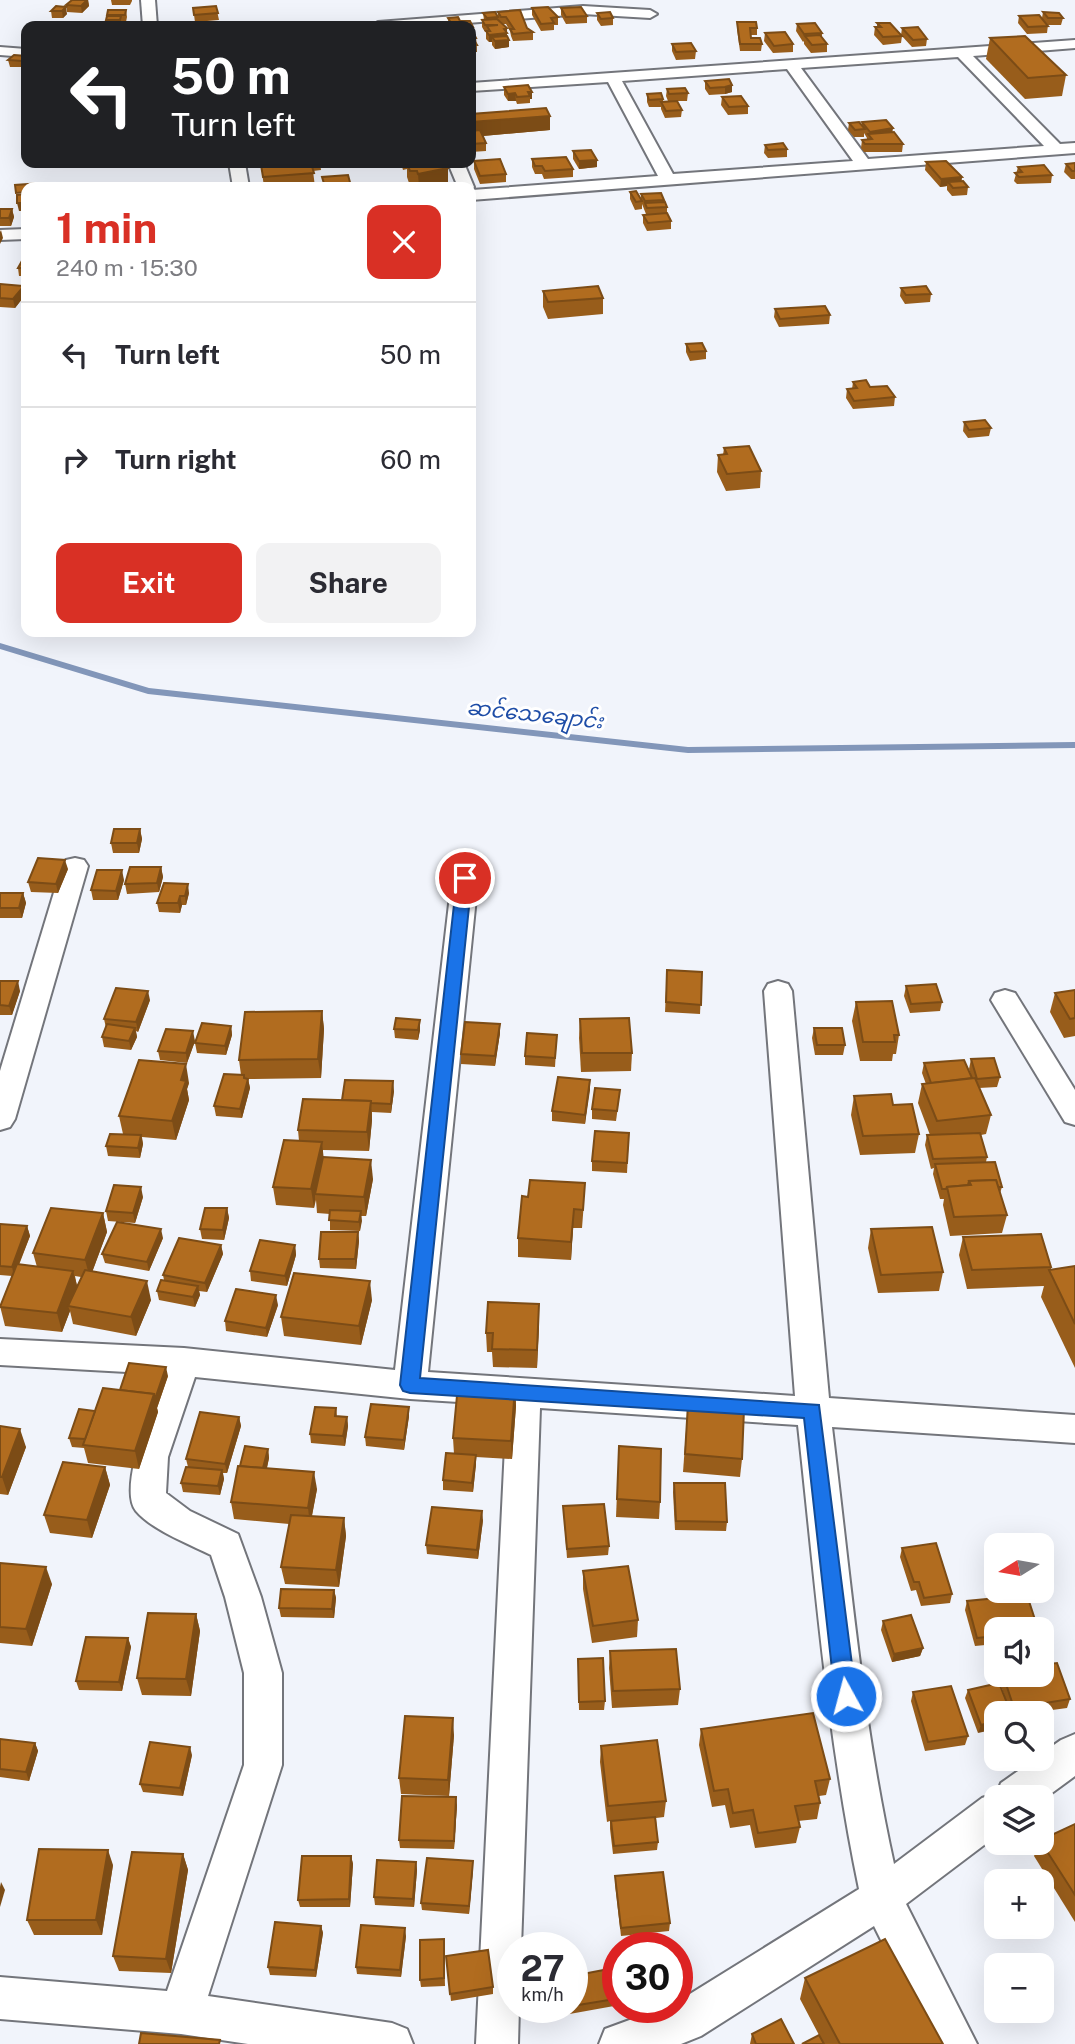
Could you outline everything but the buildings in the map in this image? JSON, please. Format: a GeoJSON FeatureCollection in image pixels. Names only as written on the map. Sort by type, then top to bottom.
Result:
{"type":"FeatureCollection","features":[{"type":"Feature","properties":{"kind":"street"},"geometry":{"type":"LineString","coordinates":[[148,0],[150,21]]}},
{"type":"Feature","properties":{"kind":"street"},"geometry":{"type":"LineString","coordinates":[[443,21],[583,10],[650,14]]}},
{"type":"Feature","properties":{"kind":"street"},"geometry":{"type":"LineString","coordinates":[[476,88],[1075,44]]}},
{"type":"Feature","properties":{"kind":"street"},"geometry":{"type":"LineString","coordinates":[[0,51],[21,53]]}},
{"type":"Feature","properties":{"kind":"street"},"geometry":{"type":"LineString","coordinates":[[961,52],[1057,149]]}},
{"type":"Feature","properties":{"kind":"street"},"geometry":{"type":"LineString","coordinates":[[791,64],[863,164]]}},
{"type":"Feature","properties":{"kind":"street"},"geometry":{"type":"LineString","coordinates":[[613,77],[668,180]]}},
{"type":"Feature","properties":{"kind":"street"},"geometry":{"type":"LineString","coordinates":[[476,195],[1075,148]]}},
{"type":"Feature","properties":{"kind":"street"},"geometry":{"type":"LineString","coordinates":[[0,235],[21,234]]}},
{"type":"Feature","properties":{"kind":"street"},"geometry":{"type":"LineString","coordinates":[[0,1119],[75,866]]}},
{"type":"Feature","properties":{"kind":"street"},"geometry":{"type":"LineString","coordinates":[[410,1385],[465,878]]}},
{"type":"Feature","properties":{"kind":"street"},"geometry":{"type":"LineString","coordinates":[[778,991],[813,1411],[863,1818],[881,1898],[956,2044]]}},
{"type":"Feature","properties":{"kind":"street"},"geometry":{"type":"LineString","coordinates":[[1005,1000],[1075,1114]]}},
{"type":"Feature","properties":{"kind":"street"},"geometry":{"type":"LineString","coordinates":[[0,1352],[184,1363],[410,1385],[1075,1429]]}},
{"type":"Feature","properties":{"kind":"street"},"geometry":{"type":"LineString","coordinates":[[181,2013],[263,1765],[263,1673],[243,1597],[225,1545],[178,1522],[148,1500],[151,1457],[184,1363]]}},
{"type":"Feature","properties":{"kind":"street"},"geometry":{"type":"LineString","coordinates":[[497,2044],[505,1805],[519,1572],[524,1392]]}},
{"type":"Feature","properties":{"kind":"street"},"geometry":{"type":"LineString","coordinates":[[1031,1785],[1075,1753]]}},
{"type":"Feature","properties":{"kind":"street"},"geometry":{"type":"LineString","coordinates":[[620,2044],[686,2021],[881,1898],[984,1821]]}},
{"type":"Feature","properties":{"kind":"street"},"geometry":{"type":"LineString","coordinates":[[0,1998],[181,2013],[393,2044]]}},
{"type":"Feature","properties":{"kind":"waterway","name":"ဆင်သေချောင်း"},"geometry":{"type":"LineString","coordinates":[[0,646],[148,691],[688,750],[1075,745]]}},
{"type":"Feature","properties":{"kind":"route"},"geometry":{"type":"LineString","coordinates":[[465,878],[410,1385],[813,1411],[846,1696]]}}]}
